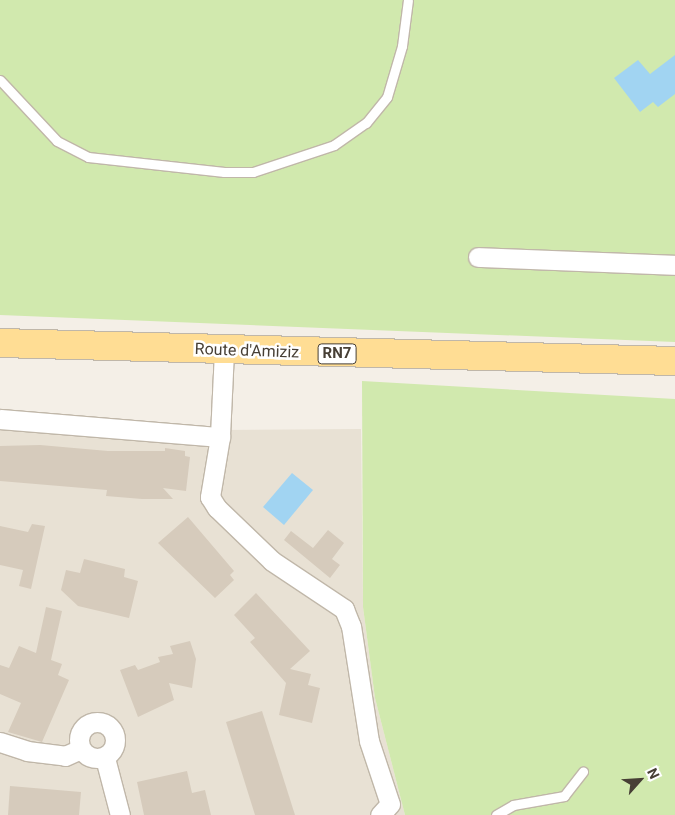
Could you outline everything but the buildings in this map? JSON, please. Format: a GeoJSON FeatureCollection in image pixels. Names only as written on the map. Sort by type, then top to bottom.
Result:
{"type":"FeatureCollection","features":[{"type":"Feature","properties":{"kind":"main road","name":"Route d'Amiziz"},"geometry":{"type":"LineString","coordinates":[[0,343],[224,351],[675,361]]}},
{"type":"Feature","properties":{"kind":"street"},"geometry":{"type":"LineString","coordinates":[[478,256],[675,265]]}},
{"type":"Feature","properties":{"kind":"street"},"geometry":{"type":"LineString","coordinates":[[224,351],[220,437],[210,497],[217,508],[272,560],[331,598],[344,609],[351,626],[369,741],[390,804],[380,815]]}},
{"type":"Feature","properties":{"kind":"street"},"geometry":{"type":"LineString","coordinates":[[0,419],[220,437]]}},
{"type":"Feature","properties":{"kind":"street"},"geometry":{"type":"LineString","coordinates":[[105,758],[87,756],[80,749],[78,739],[89,723],[99,722],[108,725],[114,732],[116,742],[105,758],[120,815]]}},
{"type":"Feature","properties":{"kind":"street"},"geometry":{"type":"LineString","coordinates":[[0,742],[27,751],[65,756],[80,749]]}},
{"type":"Feature","properties":{"kind":"lane"},"geometry":{"type":"LineString","coordinates":[[0,80],[57,141],[88,157],[224,172],[253,172],[334,145],[366,123],[386,97],[402,46],[408,0]]}},
{"type":"Feature","properties":{"kind":"lane"},"geometry":{"type":"LineString","coordinates":[[496,815],[513,805],[564,796],[583,772]]}},
{"type":"Feature","properties":{"kind":"shaded area"},"geometry":{"type":"Polygon","coordinates":[[[0,415],[220,430],[361,429],[363,607],[375,698],[405,815],[0,815],[0,415]]]}},
{"type":"Feature","properties":{"kind":"green space"},"geometry":{"type":"Polygon","coordinates":[[[0,0],[675,0],[675,342],[0,315],[0,0]]]}},
{"type":"Feature","properties":{"kind":"green space"},"geometry":{"type":"Polygon","coordinates":[[[362,381],[675,399],[675,815],[405,815],[375,698],[363,607],[362,381]]]}},
{"type":"Feature","properties":{"kind":"water"},"geometry":{"type":"Polygon","coordinates":[[[675,55],[675,94],[658,107],[653,102],[640,112],[614,78],[638,60],[650,74],[675,55]]]}},
{"type":"Feature","properties":{"kind":"water"},"geometry":{"type":"Polygon","coordinates":[[[292,473],[313,490],[284,525],[263,507],[292,473]]]}}]}
